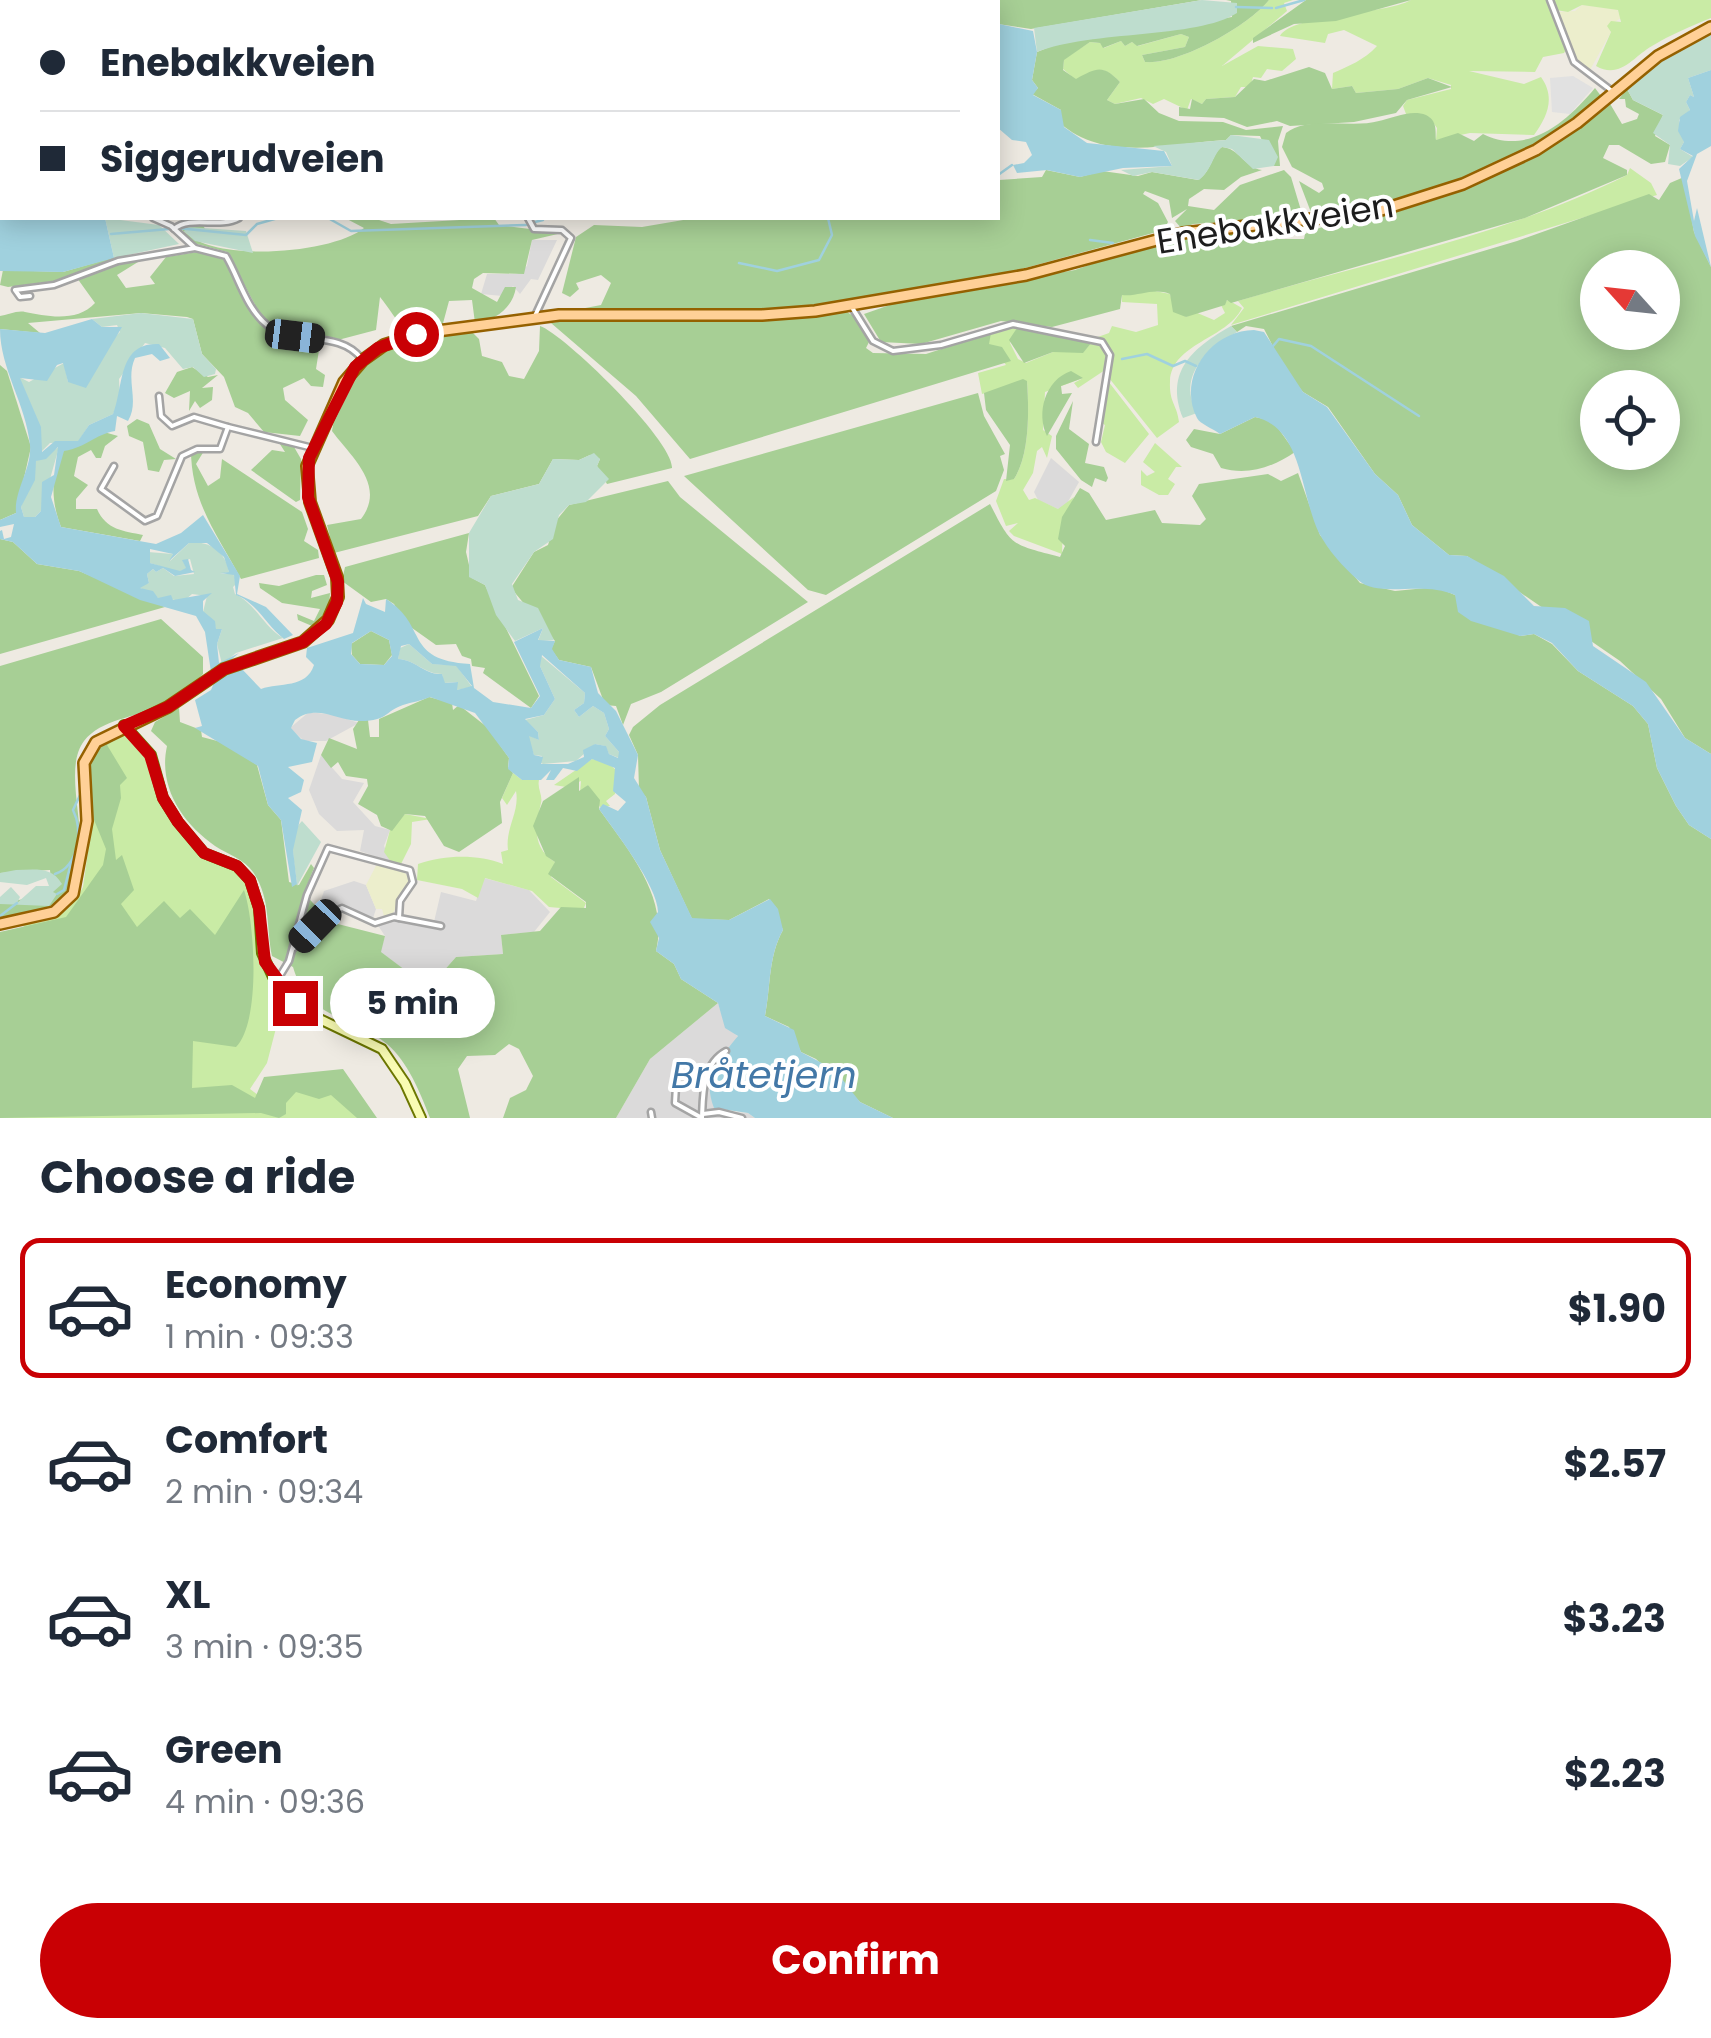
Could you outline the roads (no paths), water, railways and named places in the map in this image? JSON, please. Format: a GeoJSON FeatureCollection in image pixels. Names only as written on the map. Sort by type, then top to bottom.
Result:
{"type":"FeatureCollection","features":[{"type":"Feature","properties":{"kind":"main road","name":"Enebakkveien"},"geometry":{"type":"LineString","coordinates":[[0,924],[54,912],[70,898],[79,875],[87,820],[84,760],[96,742],[168,707],[217,673],[308,640],[334,610],[338,577],[307,491],[313,448],[341,388],[362,360],[410,335],[534,318],[577,314],[771,315],[854,305],[1039,272],[1175,234],[1340,219],[1405,204],[1472,180],[1536,150],[1664,52],[1711,28]]}},
{"type":"Feature","properties":{"kind":"main road"},"geometry":{"type":"LineString","coordinates":[[124,726],[150,755],[163,798],[178,822],[204,853],[237,866],[250,880],[260,912],[262,953],[276,981],[303,1011],[384,1052],[421,1118]]}},
{"type":"Feature","properties":{"kind":"street"},"geometry":{"type":"LineString","coordinates":[[1550,0],[1574,62],[1609,92]]}},
{"type":"Feature","properties":{"kind":"street"},"geometry":{"type":"LineString","coordinates":[[158,220],[174,228],[195,248]]}},
{"type":"Feature","properties":{"kind":"street"},"geometry":{"type":"LineString","coordinates":[[174,228],[180,224],[224,224],[235,220]]}},
{"type":"Feature","properties":{"kind":"street"},"geometry":{"type":"LineString","coordinates":[[529,220],[532,228],[562,230],[571,240],[549,278],[534,318]]}},
{"type":"Feature","properties":{"kind":"street"},"geometry":{"type":"LineString","coordinates":[[30,296],[20,297],[15,290],[54,286],[118,261],[195,248],[226,256],[256,314],[268,327],[344,343],[362,360]]}},
{"type":"Feature","properties":{"kind":"street"},"geometry":{"type":"LineString","coordinates":[[854,305],[874,342],[893,351],[950,343],[1014,324],[1101,342],[1110,355],[1096,442]]}},
{"type":"Feature","properties":{"kind":"street"},"geometry":{"type":"LineString","coordinates":[[160,396],[161,416],[172,426],[194,417],[313,448]]}},
{"type":"Feature","properties":{"kind":"street"},"geometry":{"type":"LineString","coordinates":[[114,466],[100,489],[132,514],[149,521],[168,496],[182,456],[197,449],[220,449],[228,426]]}},
{"type":"Feature","properties":{"kind":"street"},"geometry":{"type":"LineString","coordinates":[[276,981],[287,967],[307,895],[328,848],[404,866],[414,882],[402,897],[399,918]]}},
{"type":"Feature","properties":{"kind":"street"},"geometry":{"type":"LineString","coordinates":[[294,948],[320,920],[339,910],[374,924],[399,918],[442,926]]}},
{"type":"Feature","properties":{"kind":"street"},"geometry":{"type":"LineString","coordinates":[[702,1117],[704,1082],[717,1055],[726,1050]]}},
{"type":"Feature","properties":{"kind":"street"},"geometry":{"type":"LineString","coordinates":[[677,1069],[675,1103],[702,1117],[719,1112],[742,1118]]}},
{"type":"Feature","properties":{"kind":"water"},"geometry":{"type":"Polygon","coordinates":[[[1000,24],[1033,31],[1037,52],[1032,80],[1038,88],[1033,95],[1061,110],[1064,127],[1087,143],[1164,151],[1172,166],[1123,168],[1080,177],[1047,170],[1017,173],[1013,165],[1024,163],[1032,155],[1026,142],[1012,140],[1000,130],[1000,24]]]}},
{"type":"Feature","properties":{"kind":"water"},"geometry":{"type":"Polygon","coordinates":[[[1711,70],[1711,146],[1697,154],[1687,181],[1694,221],[1697,208],[1711,267],[1695,236],[1679,169],[1693,156],[1680,149],[1684,142],[1678,131],[1680,117],[1690,110],[1686,102],[1690,95],[1694,97],[1688,78],[1711,70]]]}},
{"type":"Feature","properties":{"kind":"water"},"geometry":{"type":"Polygon","coordinates":[[[0,220],[105,220],[114,258],[63,272],[0,271],[0,220]]]}},
{"type":"Feature","properties":{"kind":"water","name":"Bråtetjern"},"geometry":{"type":"Polygon","coordinates":[[[92,319],[102,327],[122,327],[86,388],[68,382],[63,363],[57,365],[47,381],[20,378],[41,427],[42,452],[55,441],[78,441],[89,425],[113,414],[124,368],[136,350],[159,344],[170,358],[160,361],[152,354],[135,358],[131,374],[133,406],[128,421],[117,416],[115,431],[64,451],[51,497],[61,527],[156,544],[181,533],[203,515],[240,576],[237,594],[266,607],[293,635],[284,639],[236,595],[234,575],[220,573],[229,572],[224,557],[207,543],[189,543],[169,561],[173,554],[150,549],[150,563],[180,571],[186,568],[182,560],[188,559],[195,572],[175,576],[163,568],[156,572],[153,569],[147,574],[149,583],[140,588],[153,591],[158,598],[171,595],[173,600],[212,593],[203,601],[203,611],[215,621],[216,629],[222,629],[217,644],[219,663],[239,653],[225,665],[234,672],[241,668],[261,689],[305,678],[314,665],[306,657],[307,648],[353,633],[363,598],[366,604],[385,612],[386,599],[408,620],[425,649],[449,661],[470,664],[474,688],[493,702],[531,708],[540,696],[514,642],[543,628],[538,640],[555,641],[552,649],[559,660],[591,667],[598,693],[616,711],[638,755],[634,778],[646,797],[660,850],[692,918],[729,920],[770,899],[778,909],[783,930],[772,961],[765,1016],[794,1030],[801,1052],[835,1070],[860,1102],[893,1118],[755,1118],[748,1113],[714,1108],[711,1078],[738,1036],[725,1028],[718,1003],[681,979],[674,964],[656,951],[659,938],[650,922],[658,912],[651,888],[599,809],[603,804],[618,811],[626,802],[613,791],[615,768],[592,759],[577,771],[563,768],[554,780],[546,780],[551,770],[541,780],[522,780],[508,769],[509,758],[475,713],[430,697],[370,721],[319,713],[295,720],[291,728],[301,739],[317,743],[312,762],[288,767],[304,780],[301,792],[288,798],[302,810],[293,850],[297,884],[292,887],[281,820],[268,805],[258,766],[195,728],[202,726],[195,700],[211,690],[217,676],[211,672],[205,632],[196,616],[140,600],[79,571],[37,564],[13,542],[0,539],[2,530],[4,539],[11,537],[14,524],[0,527],[0,520],[16,513],[30,445],[4,358],[0,329],[45,333],[92,319]],[[58,447],[46,459],[36,461],[35,480],[21,507],[24,517],[35,517],[41,511],[42,482],[54,475],[58,447]],[[371,631],[352,643],[351,654],[360,664],[384,665],[392,656],[389,640],[371,631]],[[409,644],[401,646],[398,659],[442,674],[445,683],[458,682],[457,690],[472,686],[456,666],[432,664],[409,644]],[[542,655],[540,666],[555,699],[544,715],[525,719],[538,732],[539,740],[529,736],[534,755],[543,757],[541,764],[568,764],[584,757],[583,750],[595,744],[606,746],[609,754],[618,758],[619,752],[605,736],[609,729],[604,713],[593,706],[579,717],[574,710],[584,703],[585,693],[542,655]]]}},
{"type":"Feature","properties":{"kind":"water"},"geometry":{"type":"Polygon","coordinates":[[[1254,330],[1264,332],[1303,392],[1327,407],[1375,474],[1398,495],[1412,525],[1449,555],[1467,556],[1504,576],[1534,606],[1565,608],[1589,621],[1593,646],[1646,682],[1685,738],[1711,754],[1711,839],[1689,825],[1676,806],[1657,768],[1648,724],[1633,706],[1578,671],[1552,643],[1534,634],[1520,636],[1471,621],[1458,612],[1455,595],[1429,589],[1377,588],[1358,580],[1319,533],[1298,464],[1283,434],[1255,417],[1220,434],[1199,420],[1191,388],[1201,360],[1223,339],[1254,330]]]}},
{"type":"Feature","properties":{"kind":"waterway"},"geometry":{"type":"LineString","coordinates":[[1276,8],[1304,0]]}},
{"type":"Feature","properties":{"kind":"waterway"},"geometry":{"type":"LineString","coordinates":[[1236,7],[1272,8]]}},
{"type":"Feature","properties":{"kind":"waterway"},"geometry":{"type":"LineString","coordinates":[[1000,174],[1012,165]]}},
{"type":"Feature","properties":{"kind":"waterway"},"geometry":{"type":"LineString","coordinates":[[177,228],[246,235],[257,224],[271,220]]}},
{"type":"Feature","properties":{"kind":"waterway"},"geometry":{"type":"LineString","coordinates":[[332,220],[351,231],[526,225]]}},
{"type":"Feature","properties":{"kind":"waterway"},"geometry":{"type":"LineString","coordinates":[[531,223],[543,220]]}},
{"type":"Feature","properties":{"kind":"waterway"},"geometry":{"type":"LineString","coordinates":[[739,263],[777,271],[819,260],[832,235],[828,220]]}},
{"type":"Feature","properties":{"kind":"waterway"},"geometry":{"type":"LineString","coordinates":[[111,234],[169,229]]}},
{"type":"Feature","properties":{"kind":"waterway"},"geometry":{"type":"LineString","coordinates":[[1090,240],[1113,243]]}},
{"type":"Feature","properties":{"kind":"waterway"},"geometry":{"type":"LineString","coordinates":[[1273,346],[1279,339],[1311,346],[1419,416]]}},
{"type":"Feature","properties":{"kind":"waterway"},"geometry":{"type":"LineString","coordinates":[[1122,359],[1147,354],[1173,366],[1185,361],[1196,366]]}},
{"type":"Feature","properties":{"kind":"waterway"},"geometry":{"type":"LineString","coordinates":[[55,874],[74,856],[78,837],[73,810],[81,793]]}},
{"type":"Feature","properties":{"kind":"waterway"},"geometry":{"type":"LineString","coordinates":[[57,894],[64,890],[71,863]]}},
{"type":"Feature","properties":{"kind":"waterway"},"geometry":{"type":"LineString","coordinates":[[0,916],[17,903]]}}]}
